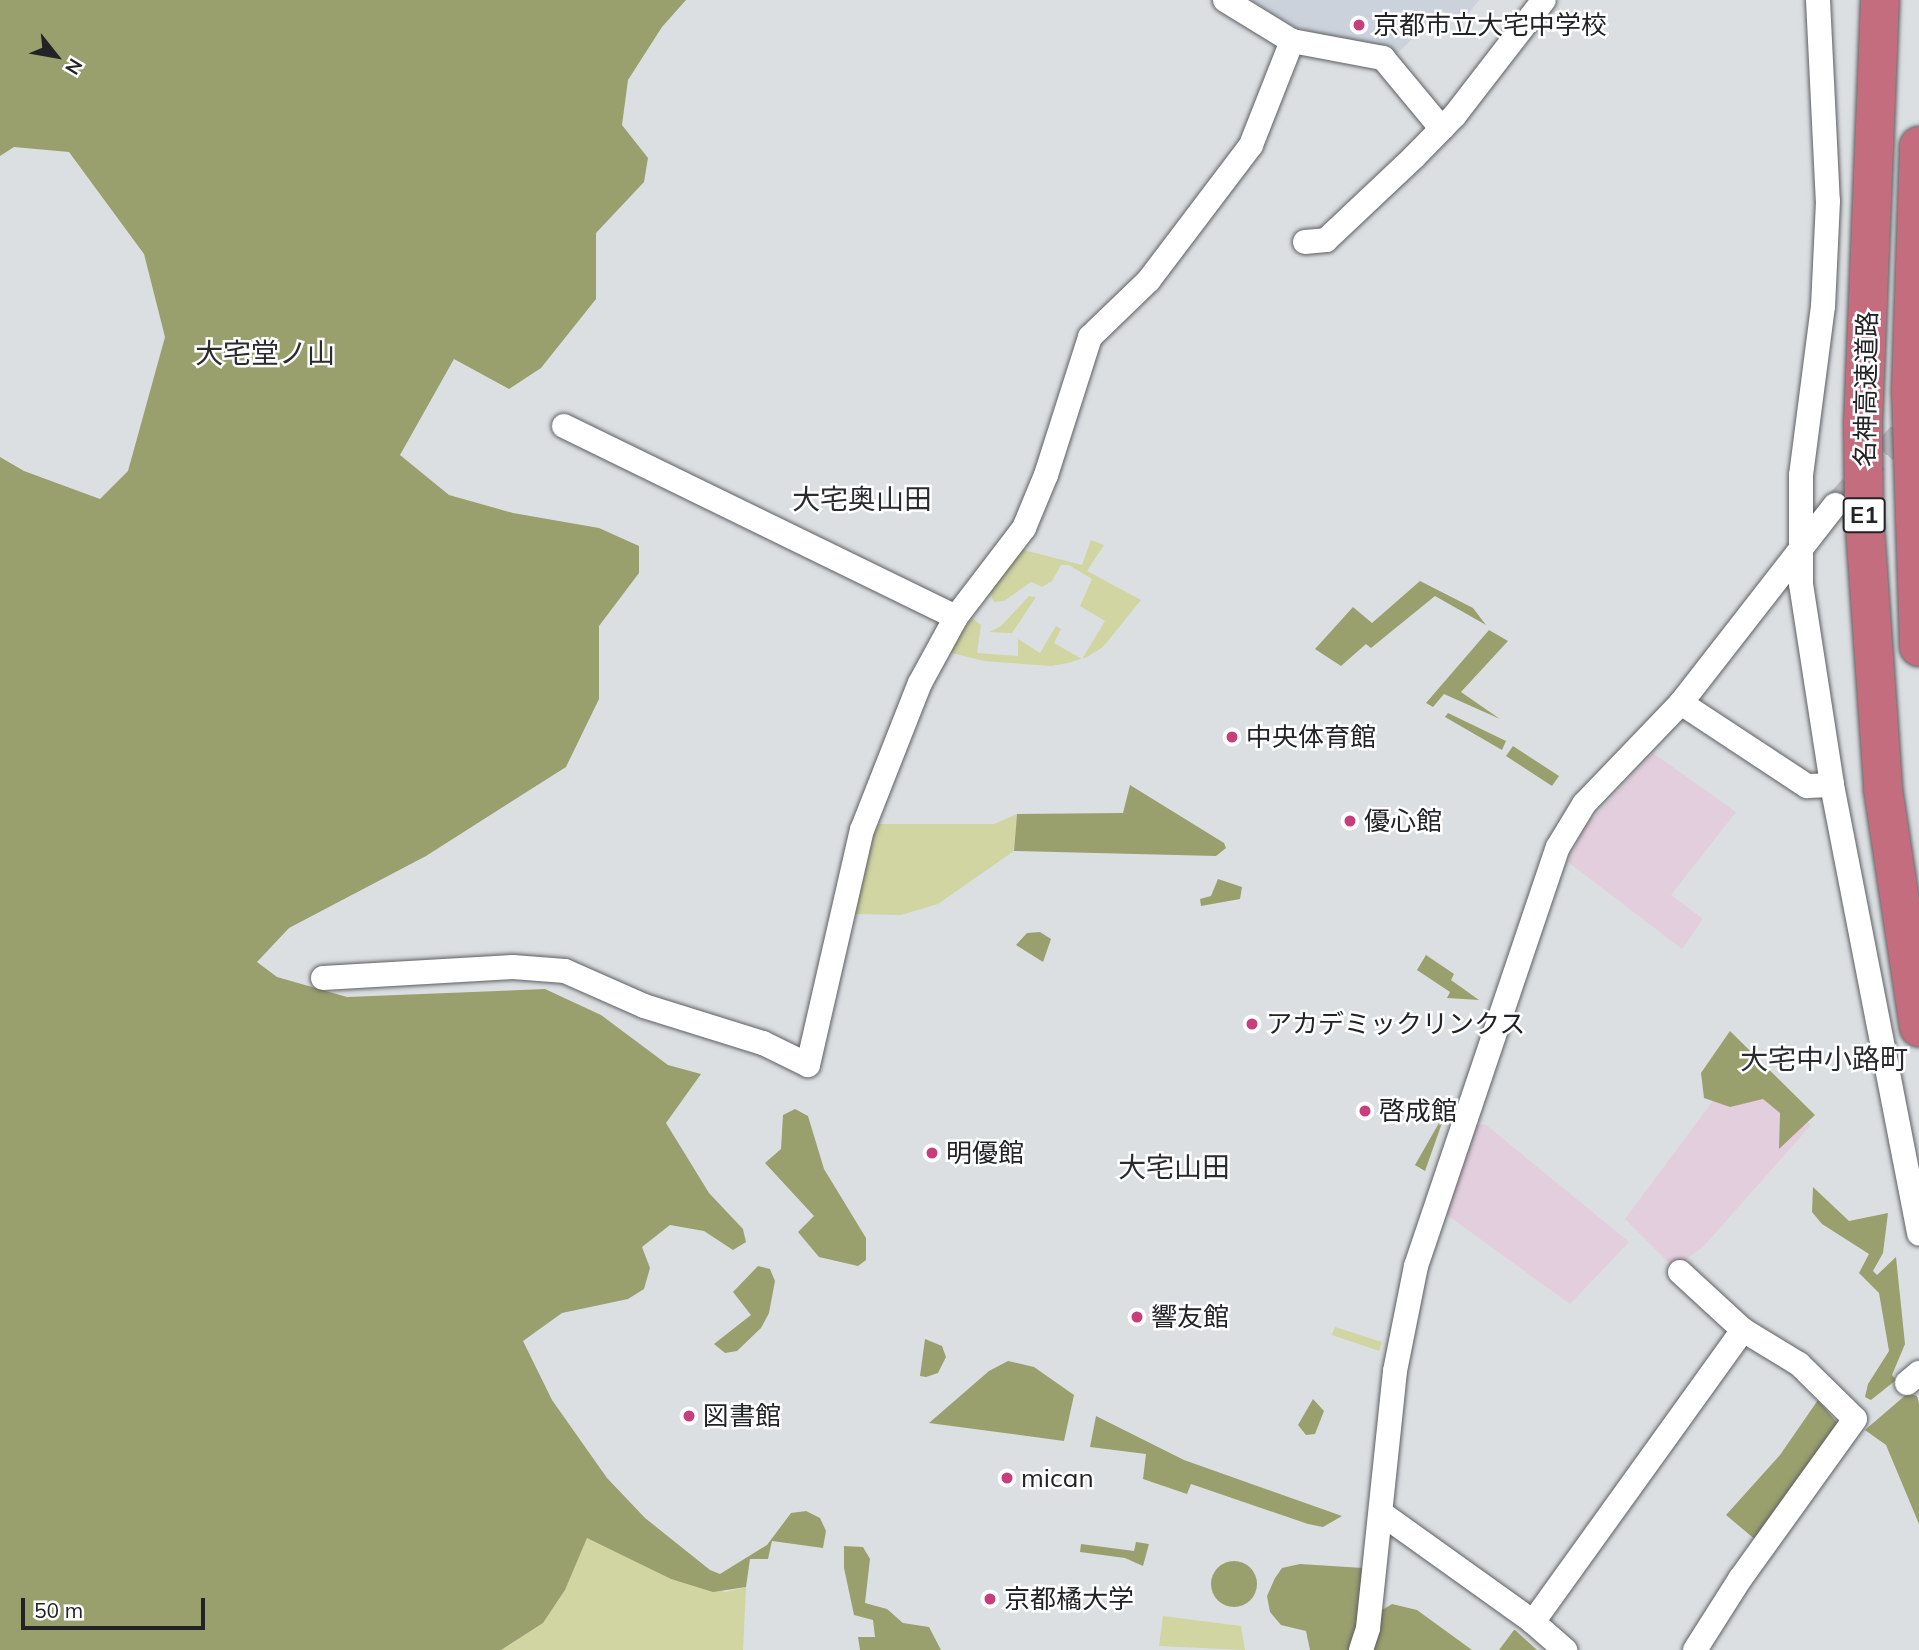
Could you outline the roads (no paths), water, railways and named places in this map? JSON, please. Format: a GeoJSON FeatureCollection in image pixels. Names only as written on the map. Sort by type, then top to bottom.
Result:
{"type":"FeatureCollection","features":[{"type":"Feature","properties":{"kind":"highway","name":"名神高速道路"},"geometry":{"type":"LineString","coordinates":[[1881,0],[1863,424],[1864,514],[1883,789],[1919,1027]]}},
{"type":"Feature","properties":{"kind":"highway","name":"名神高速道路"},"geometry":{"type":"LineString","coordinates":[[1919,145],[1911,392],[1919,647]]}},
{"type":"Feature","properties":{"kind":"street"},"geometry":{"type":"LineString","coordinates":[[1225,0],[1292,41],[1383,58],[1442,129]]}},
{"type":"Feature","properties":{"kind":"street"},"geometry":{"type":"LineString","coordinates":[[1305,242],[1326,240],[1442,129],[1544,0]]}},
{"type":"Feature","properties":{"kind":"street"},"geometry":{"type":"LineString","coordinates":[[1818,0],[1828,201],[1823,306],[1801,475],[1801,584],[1832,785],[1919,1234]]}},
{"type":"Feature","properties":{"kind":"street"},"geometry":{"type":"LineString","coordinates":[[323,978],[513,967],[565,971],[644,1006],[763,1043],[808,1065],[862,830],[920,683],[956,617],[1024,528],[1046,475],[1090,337],[1149,280],[1251,145],[1292,41]]}},
{"type":"Feature","properties":{"kind":"street"},"geometry":{"type":"LineString","coordinates":[[564,426],[956,617]]}},
{"type":"Feature","properties":{"kind":"street"},"geometry":{"type":"LineString","coordinates":[[1361,1650],[1368,1628],[1395,1371],[1416,1266],[1558,847],[1584,804],[1681,703],[1835,505]]}},
{"type":"Feature","properties":{"kind":"street"},"geometry":{"type":"LineString","coordinates":[[1681,703],[1807,786],[1832,785]]}},
{"type":"Feature","properties":{"kind":"street"},"geometry":{"type":"LineString","coordinates":[[1680,1272],[1743,1330],[1799,1364],[1855,1419],[1740,1579],[1695,1650]]}},
{"type":"Feature","properties":{"kind":"street"},"geometry":{"type":"LineString","coordinates":[[1533,1622],[1743,1330]]}},
{"type":"Feature","properties":{"kind":"street"},"geometry":{"type":"LineString","coordinates":[[1381,1513],[1533,1622],[1564,1650]]}},
{"type":"Feature","properties":{"kind":"tunnel"},"geometry":{"type":"LineString","coordinates":[[1835,505],[1915,418]]}},
{"type":"Feature","properties":{"kind":"place","name":"京都市立大宅中学校"},"geometry":{"type":"Point","coordinates":[1359,25]}},
{"type":"Feature","properties":{"kind":"place","name":"中央体育館"},"geometry":{"type":"Point","coordinates":[1232,737]}},
{"type":"Feature","properties":{"kind":"place","name":"優心館"},"geometry":{"type":"Point","coordinates":[1350,821]}},
{"type":"Feature","properties":{"kind":"place","name":"アカデミックリンクス"},"geometry":{"type":"Point","coordinates":[1252,1024]}},
{"type":"Feature","properties":{"kind":"place","name":"啓成館"},"geometry":{"type":"Point","coordinates":[1365,1111]}},
{"type":"Feature","properties":{"kind":"place","name":"明優館"},"geometry":{"type":"Point","coordinates":[932,1153]}},
{"type":"Feature","properties":{"kind":"place","name":"響友館"},"geometry":{"type":"Point","coordinates":[1137,1317]}},
{"type":"Feature","properties":{"kind":"place","name":"図書館"},"geometry":{"type":"Point","coordinates":[689,1416]}},
{"type":"Feature","properties":{"kind":"place","name":"mican"},"geometry":{"type":"Point","coordinates":[1007,1478]}},
{"type":"Feature","properties":{"kind":"place","name":"京都橘大学"},"geometry":{"type":"Point","coordinates":[990,1599]}},
{"type":"Feature","properties":{"kind":"district","name":"大宅堂ノ山"},"geometry":{"type":"Point","coordinates":[265,353]}},
{"type":"Feature","properties":{"kind":"district","name":"大宅奥山田"},"geometry":{"type":"Point","coordinates":[862,499]}},
{"type":"Feature","properties":{"kind":"district","name":"大宅中小路町"},"geometry":{"type":"Point","coordinates":[1824,1059]}},
{"type":"Feature","properties":{"kind":"district","name":"大宅山田"},"geometry":{"type":"Point","coordinates":[1174,1167]}}]}
